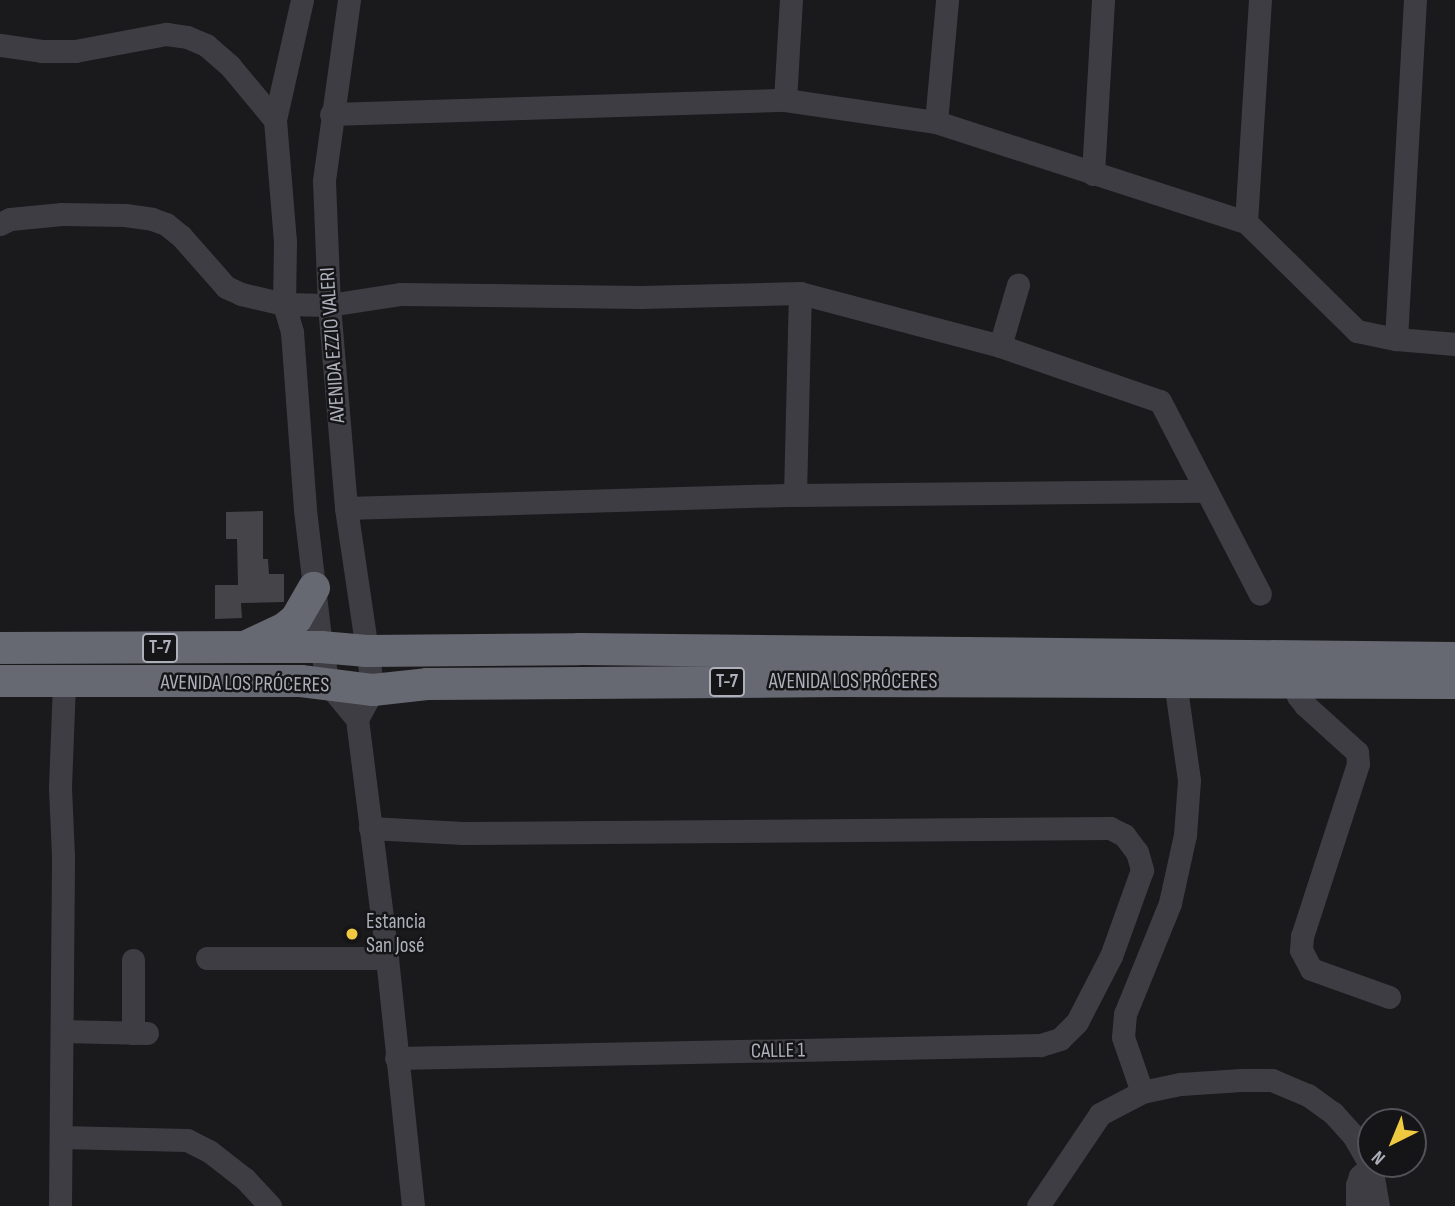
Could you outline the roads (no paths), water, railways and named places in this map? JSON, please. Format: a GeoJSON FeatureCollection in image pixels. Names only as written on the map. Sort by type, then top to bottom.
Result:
{"type":"FeatureCollection","features":[{"type":"Feature","properties":{"kind":"highway"},"geometry":{"type":"LineString","coordinates":[[242,649],[285,628],[296,619],[314,588]]}},
{"type":"Feature","properties":{"kind":"highway","name":"AVENIDA LOS PRÓCERES"},"geometry":{"type":"LineString","coordinates":[[0,648],[321,647],[368,651],[579,649],[1455,658]]}},
{"type":"Feature","properties":{"kind":"highway","name":"AVENIDA LOS PRÓCERES"},"geometry":{"type":"LineString","coordinates":[[0,681],[301,681],[373,690],[427,684],[1455,683]]}},
{"type":"Feature","properties":{"kind":"street","name":"AVENIDA EZZIO VALERI"},"geometry":{"type":"LineString","coordinates":[[302,0],[275,120],[285,241],[284,304],[292,332],[314,588],[328,684]]}},
{"type":"Feature","properties":{"kind":"street","name":"AVENIDA EZZIO VALERI"},"geometry":{"type":"LineString","coordinates":[[349,0],[331,114],[324,181],[329,305],[346,508],[373,690]]}},
{"type":"Feature","properties":{"kind":"street"},"geometry":{"type":"LineString","coordinates":[[785,100],[791,0]]}},
{"type":"Feature","properties":{"kind":"street"},"geometry":{"type":"LineString","coordinates":[[936,122],[947,0]]}},
{"type":"Feature","properties":{"kind":"street"},"geometry":{"type":"LineString","coordinates":[[1093,174],[1103,0]]}},
{"type":"Feature","properties":{"kind":"street"},"geometry":{"type":"LineString","coordinates":[[1246,222],[1260,0]]}},
{"type":"Feature","properties":{"kind":"street"},"geometry":{"type":"LineString","coordinates":[[1396,340],[1415,0]]}},
{"type":"Feature","properties":{"kind":"street"},"geometry":{"type":"LineString","coordinates":[[0,45],[75,51],[166,34],[187,37],[206,46],[230,66],[275,120]]}},
{"type":"Feature","properties":{"kind":"street"},"geometry":{"type":"LineString","coordinates":[[331,114],[785,100],[936,122],[1246,222],[1357,331],[1396,340],[1455,344]]}},
{"type":"Feature","properties":{"kind":"street"},"geometry":{"type":"LineString","coordinates":[[0,224],[10,219],[62,214],[125,215],[152,219],[181,236],[226,286],[241,294],[284,304],[329,305],[401,295],[641,297],[800,293],[1000,346],[1160,401],[1204,491],[1260,594]]}},
{"type":"Feature","properties":{"kind":"street"},"geometry":{"type":"LineString","coordinates":[[1000,346],[1018,285]]}},
{"type":"Feature","properties":{"kind":"street"},"geometry":{"type":"LineString","coordinates":[[795,495],[800,293]]}},
{"type":"Feature","properties":{"kind":"street"},"geometry":{"type":"LineString","coordinates":[[346,508],[795,495],[1204,491]]}},
{"type":"Feature","properties":{"kind":"street"},"geometry":{"type":"LineString","coordinates":[[60,1206],[63,856],[60,787],[64,682]]}},
{"type":"Feature","properties":{"kind":"street"},"geometry":{"type":"LineString","coordinates":[[1142,1092],[1123,1037],[1125,1014],[1170,903],[1185,835],[1189,780],[1175,682]]}},
{"type":"Feature","properties":{"kind":"street"},"geometry":{"type":"LineString","coordinates":[[1296,682],[1298,696],[1305,705],[1357,752],[1357,764],[1302,936],[1301,950],[1311,969],[1389,997]]}},
{"type":"Feature","properties":{"kind":"street"},"geometry":{"type":"LineString","coordinates":[[328,684],[356,719],[387,958],[413,1206]]}},
{"type":"Feature","properties":{"kind":"street"},"geometry":{"type":"LineString","coordinates":[[356,719],[373,690]]}},
{"type":"Feature","properties":{"kind":"street","name":"CALLE 1"},"geometry":{"type":"LineString","coordinates":[[370,828],[463,833],[1110,828],[1124,835],[1137,852],[1142,870],[1111,956],[1077,1023],[1060,1039],[1040,1045],[397,1058]]}},
{"type":"Feature","properties":{"kind":"street"},"geometry":{"type":"LineString","coordinates":[[207,958],[387,958]]}},
{"type":"Feature","properties":{"kind":"street"},"geometry":{"type":"LineString","coordinates":[[62,1031],[140,1033],[133,960]]}},
{"type":"Feature","properties":{"kind":"street"},"geometry":{"type":"LineString","coordinates":[[1038,1206],[1100,1114],[1142,1092],[1181,1084],[1272,1080],[1308,1095],[1333,1113],[1357,1142]]}},
{"type":"Feature","properties":{"kind":"street"},"geometry":{"type":"LineString","coordinates":[[61,1137],[187,1140],[209,1151],[236,1172],[270,1206]]}},
{"type":"Feature","properties":{"kind":"street"},"geometry":{"type":"LineString","coordinates":[[1357,1206],[1359,1178]]}},
{"type":"Feature","properties":{"kind":"street"},"geometry":{"type":"LineString","coordinates":[[1373,1178],[1378,1206]]}},
{"type":"Feature","properties":{"kind":"place","name":"Estancia San José"},"geometry":{"type":"Point","coordinates":[352,934]}}]}
